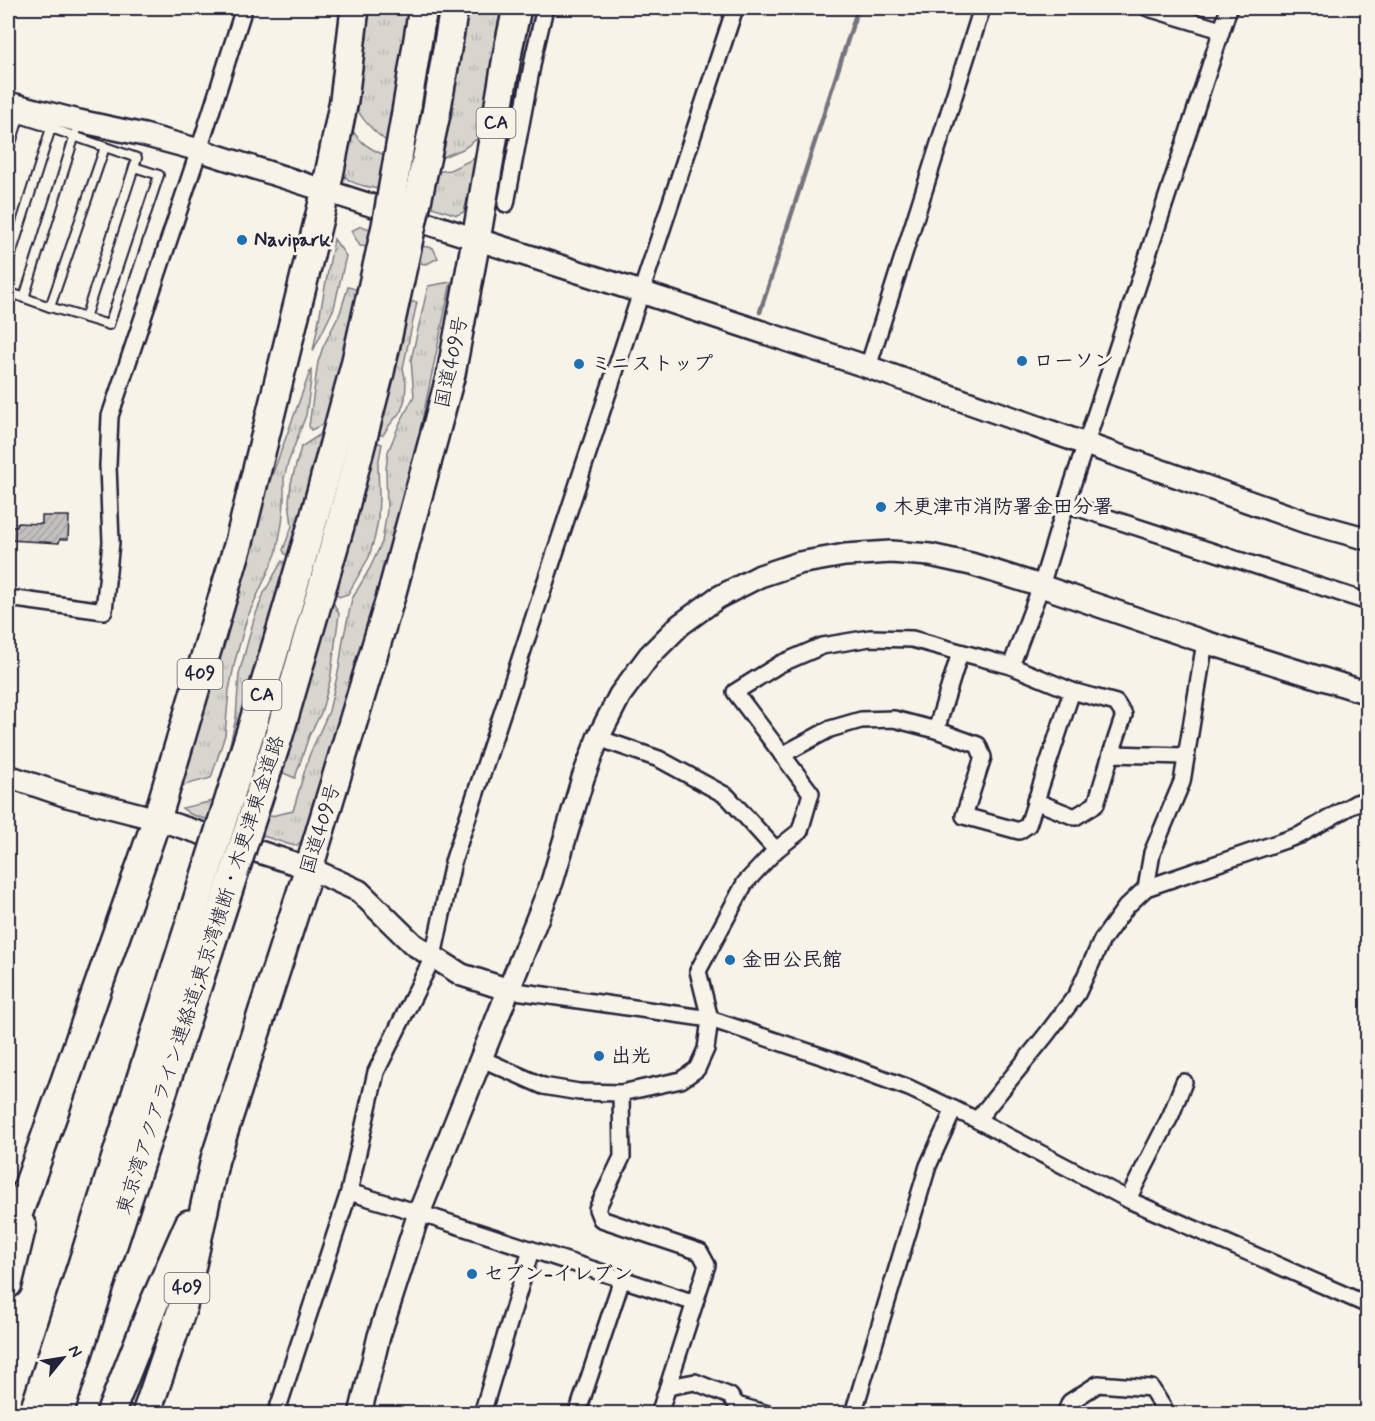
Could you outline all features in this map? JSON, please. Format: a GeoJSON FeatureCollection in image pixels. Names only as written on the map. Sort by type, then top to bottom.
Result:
{"type":"FeatureCollection","features":[{"type":"Feature","properties":{"kind":"highway"},"geometry":{"type":"LineString","coordinates":[[326,190],[344,100],[355,8]]}},
{"type":"Feature","properties":{"kind":"highway","name":"東京湾アクアライン連絡道;東京湾横断・木更津東金道路"},"geometry":{"type":"LineString","coordinates":[[59,1413],[91,1277],[314,518],[355,365],[386,226],[423,8]]}},
{"type":"Feature","properties":{"kind":"highway","name":"東京湾アクアライン連絡道;東京湾横断・木更津東金道路"},"geometry":{"type":"LineString","coordinates":[[33,1413],[91,1277],[279,735],[334,548],[380,372],[436,114],[454,8]]}},
{"type":"Feature","properties":{"kind":"highway","name":"CA"},"geometry":{"type":"LineString","coordinates":[[476,240],[517,8]]}},
{"type":"Feature","properties":{"kind":"highway","name":"409"},"geometry":{"type":"LineString","coordinates":[[8,1243],[157,819],[239,542],[326,190]]}},
{"type":"Feature","properties":{"kind":"highway","name":"国道409号"},"geometry":{"type":"LineString","coordinates":[[146,1413],[183,1306],[216,1159],[309,868],[391,596],[451,374],[476,240]]}},
{"type":"Feature","properties":{"kind":"highway"},"geometry":{"type":"LineString","coordinates":[[8,1284],[41,1149]]}},
{"type":"Feature","properties":{"kind":"highway"},"geometry":{"type":"LineString","coordinates":[[111,1413],[155,1301],[216,1159]]}},
{"type":"Feature","properties":{"kind":"street"},"geometry":{"type":"LineString","coordinates":[[8,598],[104,610],[111,542],[108,466],[110,416],[244,8]]}},
{"type":"Feature","properties":{"kind":"street"},"geometry":{"type":"LineString","coordinates":[[506,204],[544,8]]}},
{"type":"Feature","properties":{"kind":"street"},"geometry":{"type":"LineString","coordinates":[[276,1413],[349,1192],[376,1072],[433,957],[453,862],[735,8]]}},
{"type":"Feature","properties":{"kind":"street"},"geometry":{"type":"LineString","coordinates":[[868,367],[982,8]]}},
{"type":"Feature","properties":{"kind":"street"},"geometry":{"type":"LineString","coordinates":[[1148,8],[1221,30]]}},
{"type":"Feature","properties":{"kind":"street"},"geometry":{"type":"LineString","coordinates":[[1011,666],[1041,586],[1229,8]]}},
{"type":"Feature","properties":{"kind":"street"},"geometry":{"type":"LineString","coordinates":[[13,110],[77,128],[153,137],[326,190],[868,367],[1306,522],[1368,539]]}},
{"type":"Feature","properties":{"kind":"street"},"geometry":{"type":"LineString","coordinates":[[1066,504],[1368,602]]}},
{"type":"Feature","properties":{"kind":"street"},"geometry":{"type":"LineString","coordinates":[[360,1413],[379,1336],[419,1213],[552,882],[583,778],[598,738],[620,695],[649,656],[680,625],[717,598],[760,576],[799,563],[845,555],[891,552],[930,555],[971,564],[1041,586],[1205,642],[1368,693]]}},
{"type":"Feature","properties":{"kind":"street"},"geometry":{"type":"LineString","coordinates":[[480,1058],[543,1086],[579,1092],[621,1093],[681,1080],[697,1069],[706,1049],[710,1019],[699,971],[745,883],[777,850],[800,831],[811,793],[735,692],[780,664],[822,646],[870,638],[912,639],[1011,666],[1072,691],[1116,703],[1124,715],[1095,804],[1076,817],[1035,801]]}},
{"type":"Feature","properties":{"kind":"street"},"geometry":{"type":"LineString","coordinates":[[1146,888],[1152,853],[1182,782],[1205,642]]}},
{"type":"Feature","properties":{"kind":"street"},"geometry":{"type":"LineString","coordinates":[[936,730],[960,653]]}},
{"type":"Feature","properties":{"kind":"street"},"geometry":{"type":"LineString","coordinates":[[782,755],[830,729],[861,720],[894,719],[936,730],[978,746],[984,757],[964,816],[1019,831],[1028,825],[1072,691]]}},
{"type":"Feature","properties":{"kind":"street"},"geometry":{"type":"LineString","coordinates":[[598,738],[658,759],[727,796],[777,850]]}},
{"type":"Feature","properties":{"kind":"street"},"geometry":{"type":"LineString","coordinates":[[1111,754],[1185,756]]}},
{"type":"Feature","properties":{"kind":"street"},"geometry":{"type":"LineString","coordinates":[[8,776],[67,796],[157,819],[309,868],[359,891],[413,944],[462,975],[509,990],[710,1019],[909,1088],[977,1120],[1128,1199],[1367,1303]]}},
{"type":"Feature","properties":{"kind":"street"},"geometry":{"type":"LineString","coordinates":[[977,1120],[1077,994],[1102,940],[1126,907],[1146,888],[1300,835],[1356,803],[1368,799]]}},
{"type":"Feature","properties":{"kind":"street"},"geometry":{"type":"LineString","coordinates":[[1128,1199],[1171,1115],[1184,1082]]}},
{"type":"Feature","properties":{"kind":"street"},"geometry":{"type":"LineString","coordinates":[[621,1093],[622,1157],[597,1209],[601,1219],[700,1252],[707,1266],[659,1413]]}},
{"type":"Feature","properties":{"kind":"street"},"geometry":{"type":"LineString","coordinates":[[853,1413],[928,1166],[954,1109]]}},
{"type":"Feature","properties":{"kind":"street"},"geometry":{"type":"LineString","coordinates":[[349,1192],[695,1303]]}},
{"type":"Feature","properties":{"kind":"street"},"geometry":{"type":"LineString","coordinates":[[482,1413],[531,1250]]}},
{"type":"Feature","properties":{"kind":"street"},"geometry":{"type":"LineString","coordinates":[[577,1413],[622,1279]]}},
{"type":"Feature","properties":{"kind":"street"},"geometry":{"type":"LineString","coordinates":[[668,1387],[695,1382],[730,1396],[737,1404],[768,1413]]}},
{"type":"Feature","properties":{"kind":"street"},"geometry":{"type":"LineString","coordinates":[[1065,1413],[1070,1402],[1098,1384],[1151,1388],[1167,1413]]}},
{"type":"Feature","properties":{"kind":"lane"},"geometry":{"type":"LineString","coordinates":[[8,121],[15,117],[13,110]]}},
{"type":"Feature","properties":{"kind":"lane"},"geometry":{"type":"LineString","coordinates":[[13,110],[51,128],[77,128],[105,147],[137,158],[85,318]]}},
{"type":"Feature","properties":{"kind":"lane"},"geometry":{"type":"LineString","coordinates":[[8,153],[13,110]]}},
{"type":"Feature","properties":{"kind":"lane"},"geometry":{"type":"LineString","coordinates":[[8,264],[51,128]]}},
{"type":"Feature","properties":{"kind":"lane"},"geometry":{"type":"LineString","coordinates":[[24,298],[77,128]]}},
{"type":"Feature","properties":{"kind":"lane"},"geometry":{"type":"LineString","coordinates":[[50,307],[105,147]]}},
{"type":"Feature","properties":{"kind":"lane"},"geometry":{"type":"LineString","coordinates":[[8,292],[109,325],[159,175],[134,167]]}},
{"type":"Feature","properties":{"kind":"green space"},"geometry":{"type":"Polygon","coordinates":[[[368,8],[408,8],[390,144],[364,119],[355,101],[363,57],[368,8]]]}},
{"type":"Feature","properties":{"kind":"green space"},"geometry":{"type":"Polygon","coordinates":[[[465,8],[506,8],[478,138],[463,149],[438,159],[465,8]]]}},
{"type":"Feature","properties":{"kind":"green space"},"geometry":{"type":"Polygon","coordinates":[[[532,8],[543,8],[502,206],[497,205],[506,130],[532,8]]]}},
{"type":"Feature","properties":{"kind":"green space"},"geometry":{"type":"Polygon","coordinates":[[[348,125],[364,144],[387,156],[381,190],[358,184],[344,176],[342,171],[348,125]]]}},
{"type":"Feature","properties":{"kind":"green space"},"geometry":{"type":"Polygon","coordinates":[[[477,157],[464,212],[457,215],[429,206],[436,172],[450,170],[477,157]]]}},
{"type":"Feature","properties":{"kind":"green space"},"geometry":{"type":"Polygon","coordinates":[[[361,226],[373,230],[369,247],[360,246],[351,231],[361,226]]]}},
{"type":"Feature","properties":{"kind":"green space"},"geometry":{"type":"Polygon","coordinates":[[[334,239],[346,256],[334,308],[313,351],[334,239]]]}},
{"type":"Feature","properties":{"kind":"green space"},"geometry":{"type":"Polygon","coordinates":[[[422,246],[433,248],[438,258],[427,264],[418,263],[422,246]]]}},
{"type":"Feature","properties":{"kind":"green space"},"geometry":{"type":"Polygon","coordinates":[[[451,282],[412,469],[352,690],[303,840],[297,845],[291,845],[260,835],[267,817],[293,811],[309,756],[329,711],[352,599],[382,542],[387,510],[388,452],[414,396],[411,360],[428,286],[451,282]]]}},
{"type":"Feature","properties":{"kind":"green space"},"geometry":{"type":"Polygon","coordinates":[[[348,287],[359,290],[328,422],[311,430],[309,426],[318,362],[340,313],[348,287]]]}},
{"type":"Feature","properties":{"kind":"green space"},"geometry":{"type":"Polygon","coordinates":[[[409,302],[417,302],[403,368],[406,383],[405,399],[401,411],[383,435],[377,435],[409,302]]]}},
{"type":"Feature","properties":{"kind":"green space"},"geometry":{"type":"Polygon","coordinates":[[[311,369],[306,415],[284,478],[282,524],[276,554],[247,618],[229,690],[225,735],[211,778],[181,786],[176,782],[266,492],[311,369]]]}},
{"type":"Feature","properties":{"kind":"green space"},"geometry":{"type":"Polygon","coordinates":[[[327,430],[291,558],[283,550],[292,526],[289,501],[291,483],[301,447],[327,430]]]}},
{"type":"Feature","properties":{"kind":"green space"},"geometry":{"type":"Polygon","coordinates":[[[376,442],[382,444],[378,465],[378,520],[375,536],[369,557],[348,594],[339,597],[334,591],[376,442]]]}},
{"type":"Feature","properties":{"kind":"green space"},"geometry":{"type":"Polygon","coordinates":[[[282,561],[288,566],[230,759],[227,757],[236,718],[239,674],[254,619],[264,593],[282,561]]]}},
{"type":"Feature","properties":{"kind":"green space"},"geometry":{"type":"Polygon","coordinates":[[[332,600],[339,614],[330,681],[321,713],[309,736],[295,778],[281,772],[332,600]]]}},
{"type":"Feature","properties":{"kind":"green space"},"geometry":{"type":"Polygon","coordinates":[[[217,800],[211,821],[190,814],[182,808],[217,800]]]}},
{"type":"Feature","properties":{"kind":"building"},"geometry":{"type":"Polygon","coordinates":[[[42,516],[69,516],[68,539],[60,539],[59,543],[9,540],[9,527],[17,527],[17,523],[42,524],[42,516]]]}},
{"type":"Feature","properties":{"kind":"waterway"},"geometry":{"type":"LineString","coordinates":[[760,312],[858,8]]}},
{"type":"Feature","properties":{"kind":"place","name":"Navipark"},"geometry":{"type":"Point","coordinates":[242,240]}},
{"type":"Feature","properties":{"kind":"place","name":"ローソン"},"geometry":{"type":"Point","coordinates":[1022,361]}},
{"type":"Feature","properties":{"kind":"place","name":"ミニストップ"},"geometry":{"type":"Point","coordinates":[579,364]}},
{"type":"Feature","properties":{"kind":"place","name":"木更津市消防署金田分署"},"geometry":{"type":"Point","coordinates":[881,507]}},
{"type":"Feature","properties":{"kind":"place","name":"金田公民館"},"geometry":{"type":"Point","coordinates":[730,960]}},
{"type":"Feature","properties":{"kind":"place","name":"出光"},"geometry":{"type":"Point","coordinates":[599,1056]}},
{"type":"Feature","properties":{"kind":"place","name":"セブン-イレブン"},"geometry":{"type":"Point","coordinates":[472,1274]}}]}
